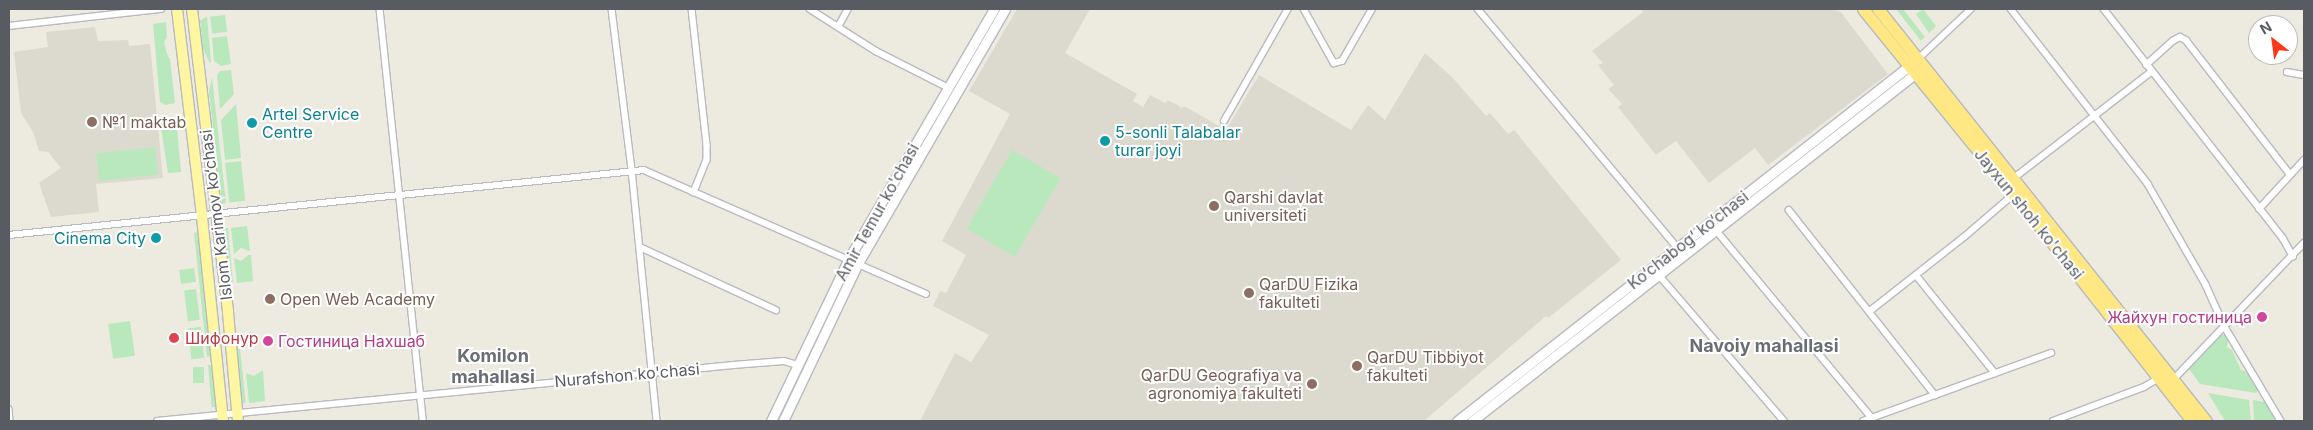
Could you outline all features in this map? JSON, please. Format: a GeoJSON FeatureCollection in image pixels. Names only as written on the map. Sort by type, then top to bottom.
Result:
{"type":"FeatureCollection","features":[{"type":"Feature","properties":{"kind":"highway","name":"Jayxun shoh ko'chasi"},"geometry":{"type":"LineString","coordinates":[[1863,9],[2192,421]]}},
{"type":"Feature","properties":{"kind":"highway","name":"Jayxun shoh ko'chasi"},"geometry":{"type":"LineString","coordinates":[[1878,9],[2206,421]]}},
{"type":"Feature","properties":{"kind":"main road","name":"Islom Karimov ko‘chasi"},"geometry":{"type":"LineString","coordinates":[[177,9],[202,217],[222,418]]}},
{"type":"Feature","properties":{"kind":"main road","name":"Islom Karimov ko‘chasi"},"geometry":{"type":"LineString","coordinates":[[192,9],[228,312],[237,418]]}},
{"type":"Feature","properties":{"kind":"main road","name":"Amir Temur ko'chasi"},"geometry":{"type":"LineString","coordinates":[[771,421],[849,258],[994,9]]}},
{"type":"Feature","properties":{"kind":"main road","name":"Amir Temur ko'chasi"},"geometry":{"type":"LineString","coordinates":[[784,421],[858,262],[1005,9]]}},
{"type":"Feature","properties":{"kind":"main road","name":"Ko‘chabog‘ ko‘chasi"},"geometry":{"type":"LineString","coordinates":[[1472,421],[1782,178],[1921,63]]}},
{"type":"Feature","properties":{"kind":"main road","name":"Ko‘chabog‘ ko‘chasi"},"geometry":{"type":"LineString","coordinates":[[1458,421],[1776,170],[1912,71]]}},
{"type":"Feature","properties":{"kind":"main road"},"geometry":{"type":"LineString","coordinates":[[1776,170],[1782,178]]}},
{"type":"Feature","properties":{"kind":"main road"},"geometry":{"type":"LineString","coordinates":[[1676,249],[1681,258]]}},
{"type":"Feature","properties":{"kind":"street"},"geometry":{"type":"LineString","coordinates":[[9,26],[161,9]]}},
{"type":"Feature","properties":{"kind":"street"},"geometry":{"type":"LineString","coordinates":[[380,9],[423,421]]}},
{"type":"Feature","properties":{"kind":"street"},"geometry":{"type":"LineString","coordinates":[[612,9],[632,170],[657,421]]}},
{"type":"Feature","properties":{"kind":"street"},"geometry":{"type":"LineString","coordinates":[[692,9],[707,145],[707,160],[694,192]]}},
{"type":"Feature","properties":{"kind":"street"},"geometry":{"type":"LineString","coordinates":[[810,9],[876,51],[947,87]]}},
{"type":"Feature","properties":{"kind":"street"},"geometry":{"type":"LineString","coordinates":[[838,27],[848,9]]}},
{"type":"Feature","properties":{"kind":"street"},"geometry":{"type":"LineString","coordinates":[[1224,121],[1288,9]]}},
{"type":"Feature","properties":{"kind":"street"},"geometry":{"type":"LineString","coordinates":[[1304,9],[1334,63],[1342,61],[1372,9]]}},
{"type":"Feature","properties":{"kind":"street"},"geometry":{"type":"LineString","coordinates":[[1478,9],[1676,249]]}},
{"type":"Feature","properties":{"kind":"street"},"geometry":{"type":"LineString","coordinates":[[1921,63],[1971,9]]}},
{"type":"Feature","properties":{"kind":"street"},"geometry":{"type":"LineString","coordinates":[[2011,9],[2148,184],[2206,285],[2226,327],[2280,421]]}},
{"type":"Feature","properties":{"kind":"street"},"geometry":{"type":"LineString","coordinates":[[2104,9],[2151,72],[2283,238],[2293,256]]}},
{"type":"Feature","properties":{"kind":"street"},"geometry":{"type":"LineString","coordinates":[[2146,65],[2180,37],[2186,40],[2290,174]]}},
{"type":"Feature","properties":{"kind":"street"},"geometry":{"type":"LineString","coordinates":[[2014,178],[2151,72]]}},
{"type":"Feature","properties":{"kind":"street"},"geometry":{"type":"LineString","coordinates":[[2286,72],[2304,75]]}},
{"type":"Feature","properties":{"kind":"street"},"geometry":{"type":"LineString","coordinates":[[2259,209],[2304,160]]}},
{"type":"Feature","properties":{"kind":"street"},"geometry":{"type":"LineString","coordinates":[[9,236],[644,170],[849,258],[926,294]]}},
{"type":"Feature","properties":{"kind":"street"},"geometry":{"type":"LineString","coordinates":[[1870,311],[1966,236],[2013,195]]}},
{"type":"Feature","properties":{"kind":"street"},"geometry":{"type":"LineString","coordinates":[[1789,210],[1936,395]]}},
{"type":"Feature","properties":{"kind":"street"},"geometry":{"type":"LineString","coordinates":[[1716,230],[1872,418]]}},
{"type":"Feature","properties":{"kind":"street"},"geometry":{"type":"LineString","coordinates":[[2174,379],[2226,327],[2304,243]]}},
{"type":"Feature","properties":{"kind":"street"},"geometry":{"type":"LineString","coordinates":[[640,247],[776,310]]}},
{"type":"Feature","properties":{"kind":"street"},"geometry":{"type":"LineString","coordinates":[[1916,274],[1995,373]]}},
{"type":"Feature","properties":{"kind":"street"},"geometry":{"type":"LineString","coordinates":[[1659,275],[1784,421]]}},
{"type":"Feature","properties":{"kind":"street"},"geometry":{"type":"LineString","coordinates":[[1863,421],[2051,353]]}},
{"type":"Feature","properties":{"kind":"street","name":"Nurafshon ko'chasi"},"geometry":{"type":"LineString","coordinates":[[157,421],[237,418],[420,394],[784,361],[798,365]]}},
{"type":"Feature","properties":{"kind":"street"},"geometry":{"type":"LineString","coordinates":[[2053,421],[2144,387],[2159,378]]}},
{"type":"Feature","properties":{"kind":"street"},"geometry":{"type":"LineString","coordinates":[[9,409],[10,421]]}},
{"type":"Feature","properties":{"kind":"shaded area","name":"Qarshi davlat universiteti"},"geometry":{"type":"Polygon","coordinates":[[[1017,9],[1090,9],[1065,53],[1137,94],[1133,101],[1143,107],[1150,95],[1165,103],[1168,100],[1182,108],[1184,106],[1226,130],[1259,75],[1351,130],[1368,105],[1385,120],[1425,53],[1452,77],[1486,116],[1490,113],[1508,134],[1514,130],[1621,260],[1548,318],[1546,316],[1424,421],[920,421],[955,353],[971,362],[989,335],[933,306],[940,291],[946,293],[966,255],[942,241],[1010,114],[969,91],[1017,9]]]}},
{"type":"Feature","properties":{"kind":"shaded area"},"geometry":{"type":"Polygon","coordinates":[[[1641,9],[1836,9],[1838,12],[1840,11],[1888,74],[1768,165],[1755,148],[1709,183],[1676,141],[1656,155],[1618,107],[1622,104],[1608,89],[1614,85],[1598,65],[1603,63],[1592,51],[1643,12],[1641,9]]]}},
{"type":"Feature","properties":{"kind":"shaded area","name":"№1 maktab"},"geometry":{"type":"Polygon","coordinates":[[[95,27],[98,41],[128,40],[129,46],[150,44],[163,178],[96,184],[99,212],[51,217],[39,183],[61,168],[48,152],[39,151],[33,132],[21,113],[14,52],[48,47],[46,32],[95,27]]]}},
{"type":"Feature","properties":{"kind":"green space"},"geometry":{"type":"Polygon","coordinates":[[[1896,9],[1903,9],[1925,37],[1921,41],[1896,9]]]}},
{"type":"Feature","properties":{"kind":"green space"},"geometry":{"type":"Polygon","coordinates":[[[1923,9],[1936,26],[1929,33],[1916,14],[1923,9]]]}},
{"type":"Feature","properties":{"kind":"green space"},"geometry":{"type":"Polygon","coordinates":[[[225,15],[227,32],[212,34],[210,17],[225,15]]]}},
{"type":"Feature","properties":{"kind":"green space"},"geometry":{"type":"Polygon","coordinates":[[[207,16],[210,63],[203,49],[200,21],[207,16]]]}},
{"type":"Feature","properties":{"kind":"green space"},"geometry":{"type":"Polygon","coordinates":[[[166,22],[167,37],[164,42],[170,59],[175,103],[165,105],[160,102],[153,24],[166,22]]]}},
{"type":"Feature","properties":{"kind":"green space"},"geometry":{"type":"Polygon","coordinates":[[[227,36],[231,64],[221,66],[214,61],[212,38],[227,36]]]}},
{"type":"Feature","properties":{"kind":"green space"},"geometry":{"type":"Polygon","coordinates":[[[231,70],[234,94],[220,109],[217,75],[220,71],[231,70]]]}},
{"type":"Feature","properties":{"kind":"green space"},"geometry":{"type":"Polygon","coordinates":[[[212,77],[226,203],[222,204],[209,92],[212,77]]]}},
{"type":"Feature","properties":{"kind":"green space"},"geometry":{"type":"Polygon","coordinates":[[[236,104],[241,158],[225,160],[221,120],[236,104]]]}},
{"type":"Feature","properties":{"kind":"green space"},"geometry":{"type":"Polygon","coordinates":[[[176,118],[181,172],[168,173],[160,121],[176,118]]]}},
{"type":"Feature","properties":{"kind":"green space"},"geometry":{"type":"Polygon","coordinates":[[[155,147],[158,175],[99,181],[96,153],[155,147]]]}},
{"type":"Feature","properties":{"kind":"green space"},"geometry":{"type":"Polygon","coordinates":[[[1012,150],[1060,178],[1015,257],[966,229],[1012,150]]]}},
{"type":"Feature","properties":{"kind":"green space"},"geometry":{"type":"Polygon","coordinates":[[[241,161],[245,201],[229,202],[225,163],[241,161]]]}},
{"type":"Feature","properties":{"kind":"green space"},"geometry":{"type":"Polygon","coordinates":[[[247,226],[250,251],[241,248],[234,254],[231,228],[247,226]]]}},
{"type":"Feature","properties":{"kind":"green space"},"geometry":{"type":"Polygon","coordinates":[[[225,228],[228,228],[233,283],[231,284],[225,228]]]}},
{"type":"Feature","properties":{"kind":"green space"},"geometry":{"type":"Polygon","coordinates":[[[198,232],[212,356],[207,357],[194,233],[198,232]]]}},
{"type":"Feature","properties":{"kind":"green space"},"geometry":{"type":"Polygon","coordinates":[[[248,255],[251,255],[253,281],[237,283],[234,258],[241,261],[248,255]]]}},
{"type":"Feature","properties":{"kind":"green space"},"geometry":{"type":"Polygon","coordinates":[[[194,268],[196,282],[181,284],[179,270],[194,268]]]}},
{"type":"Feature","properties":{"kind":"green space"},"geometry":{"type":"Polygon","coordinates":[[[196,289],[200,320],[188,321],[184,290],[196,289]]]}},
{"type":"Feature","properties":{"kind":"green space"},"geometry":{"type":"Polygon","coordinates":[[[130,321],[135,356],[113,359],[108,324],[130,321]]]}},
{"type":"Feature","properties":{"kind":"green space"},"geometry":{"type":"Polygon","coordinates":[[[201,327],[204,358],[191,359],[188,328],[201,327]]]}},
{"type":"Feature","properties":{"kind":"green space"},"geometry":{"type":"Polygon","coordinates":[[[2220,335],[2225,335],[2228,339],[2227,347],[2232,350],[2241,370],[2248,372],[2259,389],[2256,393],[2200,384],[2189,369],[2220,335]]]}},
{"type":"Feature","properties":{"kind":"green space"},"geometry":{"type":"Polygon","coordinates":[[[237,349],[240,349],[246,403],[243,403],[237,349]]]}},
{"type":"Feature","properties":{"kind":"green space"},"geometry":{"type":"Polygon","coordinates":[[[208,365],[212,365],[216,407],[212,407],[208,365]]]}},
{"type":"Feature","properties":{"kind":"green space"},"geometry":{"type":"Polygon","coordinates":[[[193,367],[204,367],[204,383],[193,383],[193,367]]]}},
{"type":"Feature","properties":{"kind":"green space"},"geometry":{"type":"Polygon","coordinates":[[[263,370],[265,401],[249,403],[246,373],[254,376],[263,370]]]}},
{"type":"Feature","properties":{"kind":"green space"},"geometry":{"type":"Polygon","coordinates":[[[2208,393],[2249,400],[2251,421],[2225,421],[2208,393]]]}},
{"type":"Feature","properties":{"kind":"green space"},"geometry":{"type":"Polygon","coordinates":[[[2253,400],[2265,402],[2275,418],[2274,421],[2254,421],[2253,400]]]}},
{"type":"Feature","properties":{"kind":"place","name":"№1 maktab"},"geometry":{"type":"Point","coordinates":[92,122]}},
{"type":"Feature","properties":{"kind":"place","name":"Artel Service Centre"},"geometry":{"type":"Point","coordinates":[252,123]}},
{"type":"Feature","properties":{"kind":"place","name":"5-sonli Talabalar turar joyi"},"geometry":{"type":"Point","coordinates":[1105,141]}},
{"type":"Feature","properties":{"kind":"place","name":"Qarshi davlat universiteti"},"geometry":{"type":"Point","coordinates":[1214,206]}},
{"type":"Feature","properties":{"kind":"place","name":"Cinema City"},"geometry":{"type":"Point","coordinates":[156,238]}},
{"type":"Feature","properties":{"kind":"place","name":"QarDU Fizika fakulteti"},"geometry":{"type":"Point","coordinates":[1249,293]}},
{"type":"Feature","properties":{"kind":"place","name":"Open Web Academy"},"geometry":{"type":"Point","coordinates":[270,299]}},
{"type":"Feature","properties":{"kind":"place","name":"Жайхун гостиница"},"geometry":{"type":"Point","coordinates":[2262,317]}},
{"type":"Feature","properties":{"kind":"place","name":"Шифонур"},"geometry":{"type":"Point","coordinates":[174,338]}},
{"type":"Feature","properties":{"kind":"place","name":"Гостиница Нахшаб"},"geometry":{"type":"Point","coordinates":[268,341]}},
{"type":"Feature","properties":{"kind":"place","name":"QarDU Tibbiyot fakulteti"},"geometry":{"type":"Point","coordinates":[1357,366]}},
{"type":"Feature","properties":{"kind":"place","name":"QarDU Geografiya va agronomiya fakulteti"},"geometry":{"type":"Point","coordinates":[1312,384]}},
{"type":"Feature","properties":{"kind":"district","name":"Navoiy mahallasi"},"geometry":{"type":"Point","coordinates":[1764,346]}},
{"type":"Feature","properties":{"kind":"district","name":"Komilon mahallasi"},"geometry":{"type":"Point","coordinates":[493,367]}}]}
